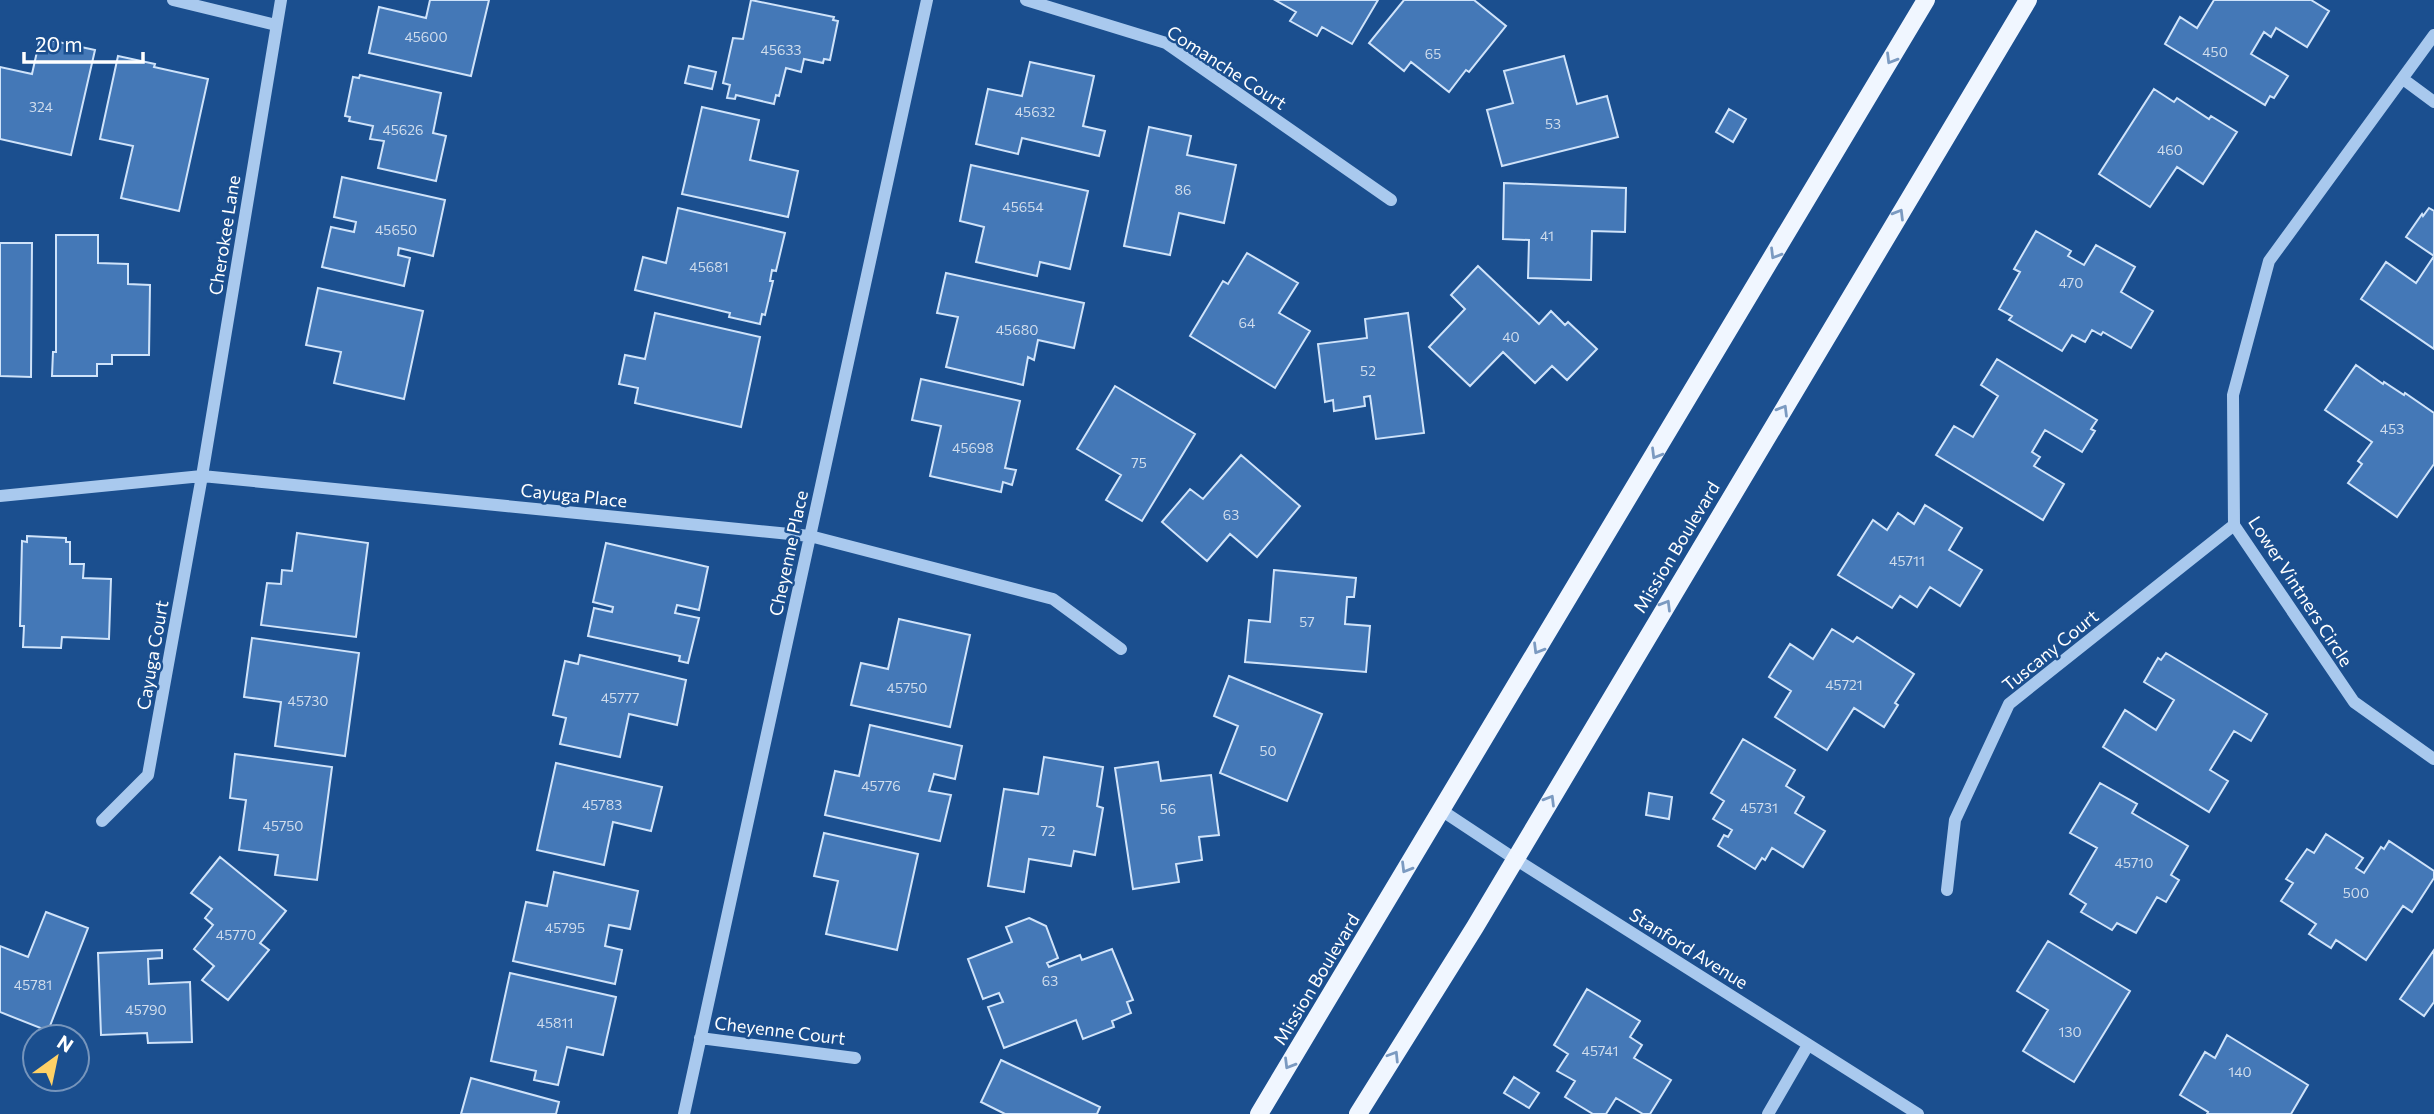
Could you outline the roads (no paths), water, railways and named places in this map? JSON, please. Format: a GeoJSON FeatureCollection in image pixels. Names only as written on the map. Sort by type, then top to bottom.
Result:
{"type":"FeatureCollection","features":[{"type":"Feature","properties":{"kind":"main road","name":"Mission Boulevard"},"geometry":{"type":"LineString","coordinates":[[1259,1114],[1926,0]]}},
{"type":"Feature","properties":{"kind":"main road","name":"Mission Boulevard"},"geometry":{"type":"LineString","coordinates":[[1358,1114],[1515,859],[2028,0]]}},
{"type":"Feature","properties":{"kind":"street"},"geometry":{"type":"LineString","coordinates":[[173,0],[276,25]]}},
{"type":"Feature","properties":{"kind":"street","name":"Cherokee Lane"},"geometry":{"type":"LineString","coordinates":[[202,476],[281,0]]}},
{"type":"Feature","properties":{"kind":"street","name":"Cheyenne Place"},"geometry":{"type":"LineString","coordinates":[[684,1114],[927,0]]}},
{"type":"Feature","properties":{"kind":"street","name":"Comanche Court"},"geometry":{"type":"LineString","coordinates":[[1026,0],[1166,43],[1391,200]]}},
{"type":"Feature","properties":{"kind":"street","name":"Lower Vintners Circle"},"geometry":{"type":"LineString","coordinates":[[2434,35],[2269,261],[2233,395],[2234,525],[2354,702],[2434,759]]}},
{"type":"Feature","properties":{"kind":"street"},"geometry":{"type":"LineString","coordinates":[[2403,79],[2434,102]]}},
{"type":"Feature","properties":{"kind":"street","name":"Cayuga Place"},"geometry":{"type":"LineString","coordinates":[[0,496],[202,476],[810,536],[1053,599],[1121,649]]}},
{"type":"Feature","properties":{"kind":"street","name":"Cayuga Court"},"geometry":{"type":"LineString","coordinates":[[102,821],[148,775],[202,476]]}},
{"type":"Feature","properties":{"kind":"street","name":"Tuscany Court"},"geometry":{"type":"LineString","coordinates":[[1947,890],[1955,820],[2009,704],[2234,525]]}},
{"type":"Feature","properties":{"kind":"street","name":"Stanford Avenue"},"geometry":{"type":"LineString","coordinates":[[1441,810],[1918,1114]]}},
{"type":"Feature","properties":{"kind":"street","name":"Cheyenne Court"},"geometry":{"type":"LineString","coordinates":[[700,1038],[855,1058]]}},
{"type":"Feature","properties":{"kind":"street"},"geometry":{"type":"LineString","coordinates":[[1768,1114],[1808,1045]]}}]}
